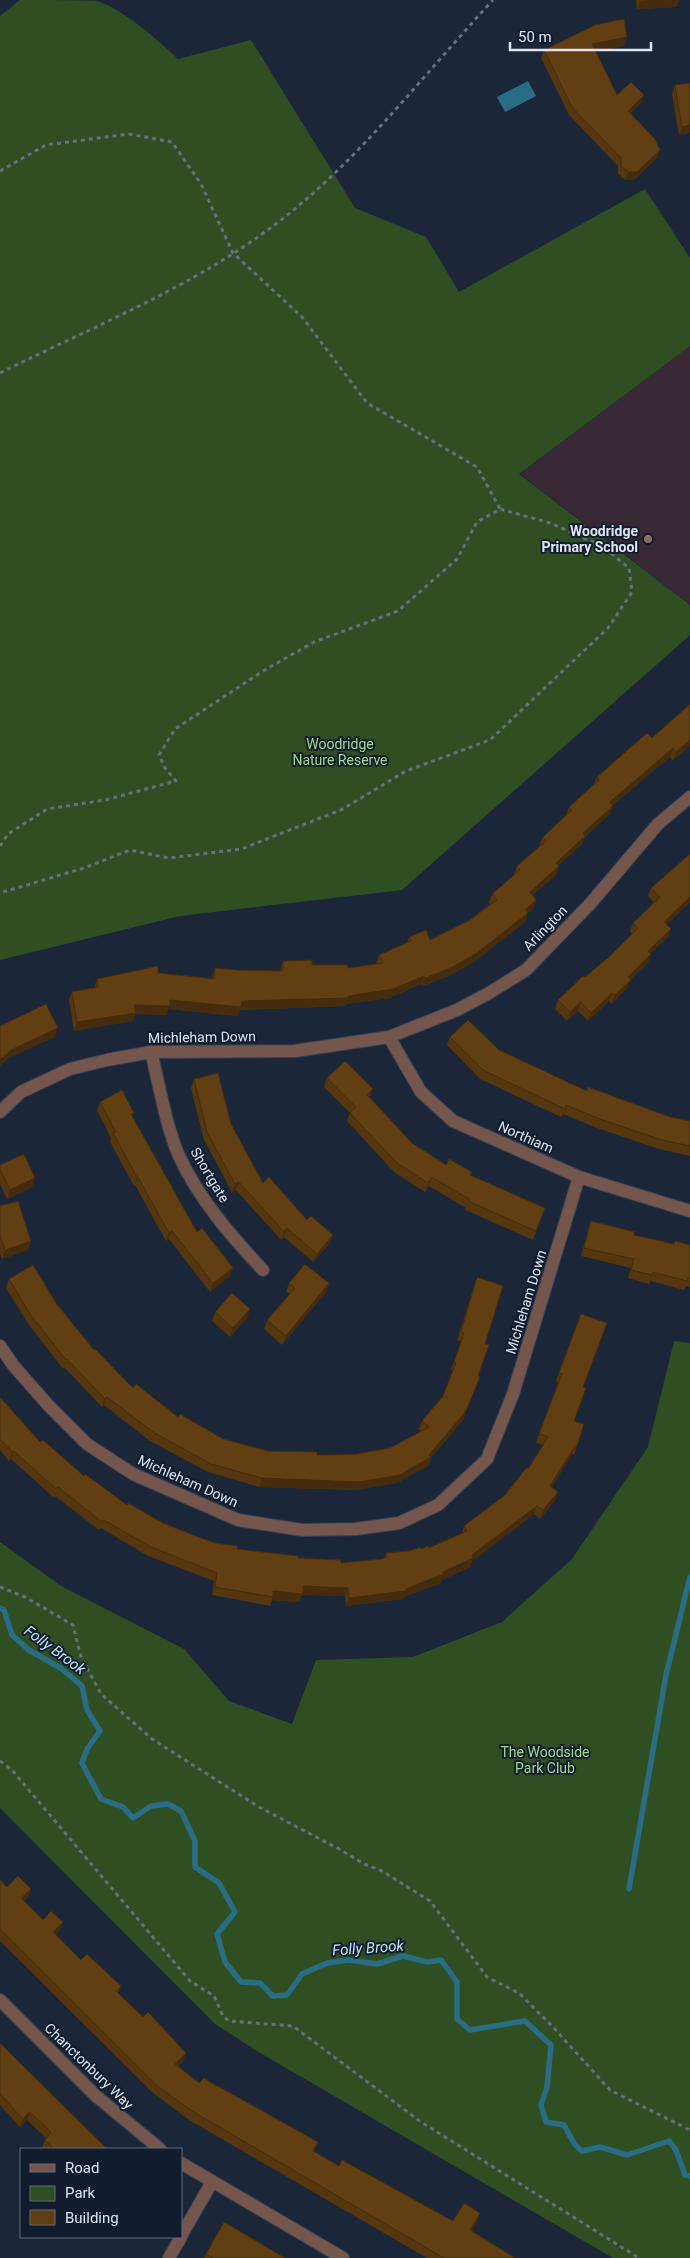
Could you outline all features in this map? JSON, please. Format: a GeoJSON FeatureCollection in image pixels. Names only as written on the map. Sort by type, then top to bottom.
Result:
{"type":"FeatureCollection","features":[{"type":"Feature","properties":{"kind":"street","name":"Arlington"},"geometry":{"type":"LineString","coordinates":[[389,1037],[457,1010],[489,994],[526,970],[590,904],[658,824],[690,797]]}},
{"type":"Feature","properties":{"kind":"street","name":"Michleham Down"},"geometry":{"type":"LineString","coordinates":[[0,1112],[21,1092],[70,1069],[151,1052],[295,1051],[389,1037]]}},
{"type":"Feature","properties":{"kind":"street","name":"Northiam"},"geometry":{"type":"LineString","coordinates":[[389,1037],[420,1092],[452,1120],[579,1177],[690,1211]]}},
{"type":"Feature","properties":{"kind":"street","name":"Shortgate"},"geometry":{"type":"LineString","coordinates":[[151,1052],[179,1155],[203,1197],[231,1236],[263,1270]]}},
{"type":"Feature","properties":{"kind":"street","name":"Michleham Down"},"geometry":{"type":"LineString","coordinates":[[0,1346],[13,1365],[42,1398],[87,1444],[142,1478],[238,1520],[302,1530],[356,1529],[399,1523],[438,1505],[487,1459],[514,1394],[579,1177]]}},
{"type":"Feature","properties":{"kind":"street","name":"Chanctonbury Way"},"geometry":{"type":"LineString","coordinates":[[0,2000],[96,2096],[159,2148]]}},
{"type":"Feature","properties":{"kind":"street"},"geometry":{"type":"LineString","coordinates":[[182,2164],[343,2258]]}},
{"type":"Feature","properties":{"kind":"street"},"geometry":{"type":"LineString","coordinates":[[182,2234],[212,2182]]}},
{"type":"Feature","properties":{"kind":"street"},"geometry":{"type":"LineString","coordinates":[[168,2258],[180,2238]]}},
{"type":"Feature","properties":{"kind":"path"},"geometry":{"type":"LineString","coordinates":[[0,373],[177,286],[234,253],[285,217],[329,178],[431,70],[440,56],[492,0]]}},
{"type":"Feature","properties":{"kind":"path"},"geometry":{"type":"LineString","coordinates":[[0,171],[46,145],[129,134],[172,142],[201,184],[234,253],[302,316],[367,403],[477,467],[500,509]]}},
{"type":"Feature","properties":{"kind":"path"},"geometry":{"type":"LineString","coordinates":[[0,846],[8,834],[48,809],[105,800],[176,781],[165,768],[159,756],[175,729],[263,671],[314,642],[398,611],[458,559],[477,522],[500,509],[550,523],[602,546],[629,568],[632,592],[608,628],[490,740],[406,771],[341,810],[241,849],[169,858],[130,850],[84,868],[0,893]]}},
{"type":"Feature","properties":{"kind":"path"},"geometry":{"type":"LineString","coordinates":[[0,1587],[25,1597],[72,1624],[81,1657],[101,1694],[152,1739],[259,1807],[339,1848],[364,1864],[382,1871],[430,1901],[487,1976],[519,1993],[553,2027],[610,2090],[690,2130]]}},
{"type":"Feature","properties":{"kind":"path"},"geometry":{"type":"LineString","coordinates":[[0,1761],[18,1777],[190,1981],[214,1996],[223,2016],[229,2020],[292,2026],[421,2122],[638,2258]]}},
{"type":"Feature","properties":{"kind":"shaded area","name":"Woodridge Primary School"},"geometry":{"type":"Polygon","coordinates":[[[690,346],[690,604],[520,474],[690,346]]]}},
{"type":"Feature","properties":{"kind":"green space","name":"Woodridge Nature Reserve"},"geometry":{"type":"Polygon","coordinates":[[[20,0],[97,1],[129,18],[178,59],[251,40],[355,208],[426,237],[459,292],[645,189],[690,258],[690,346],[519,474],[690,605],[690,635],[402,890],[180,916],[0,960],[0,16],[20,0]]]}},
{"type":"Feature","properties":{"kind":"green space","name":"The Woodside Park Club"},"geometry":{"type":"Polygon","coordinates":[[[674,1341],[690,1343],[690,2258],[613,2258],[262,2054],[215,2024],[0,1808],[0,1542],[61,1586],[184,1649],[229,1701],[292,1724],[316,1660],[413,1657],[502,1622],[572,1559],[648,1447],[674,1341]]]}},
{"type":"Feature","properties":{"kind":"water"},"geometry":{"type":"Polygon","coordinates":[[[528,81],[536,96],[505,112],[497,97],[528,81]]]}},
{"type":"Feature","properties":{"kind":"building"},"geometry":{"type":"Polygon","coordinates":[[[624,19],[627,37],[592,44],[617,95],[631,82],[644,95],[628,111],[655,139],[660,150],[637,172],[628,172],[621,166],[621,158],[572,107],[544,50],[595,25],[624,19]]]}},
{"type":"Feature","properties":{"kind":"building"},"geometry":{"type":"Polygon","coordinates":[[[690,83],[690,125],[682,127],[675,85],[690,83]]]}},
{"type":"Feature","properties":{"kind":"building"},"geometry":{"type":"Polygon","coordinates":[[[690,704],[690,740],[676,752],[673,748],[610,802],[613,806],[583,833],[585,836],[556,863],[559,866],[530,892],[536,900],[525,910],[528,913],[477,953],[451,968],[425,978],[424,976],[393,989],[348,996],[348,998],[242,1001],[241,1007],[170,1000],[170,1006],[134,1005],[136,1013],[77,1022],[72,992],[98,987],[97,979],[158,966],[158,973],[214,979],[215,968],[283,971],[283,961],[312,960],[312,965],[348,965],[348,968],[383,963],[379,955],[411,941],[409,937],[426,930],[430,940],[470,920],[497,900],[492,894],[520,870],[517,866],[546,841],[543,837],[572,810],[569,807],[599,780],[597,777],[647,733],[652,738],[690,704]]]}},
{"type":"Feature","properties":{"kind":"building"},"geometry":{"type":"Polygon","coordinates":[[[690,854],[690,897],[664,922],[671,929],[648,951],[651,954],[628,977],[631,980],[615,995],[612,993],[591,1013],[581,1002],[570,1012],[558,1000],[583,976],[585,977],[609,957],[638,928],[633,923],[660,897],[651,888],[690,854]]]}},
{"type":"Feature","properties":{"kind":"building"},"geometry":{"type":"Polygon","coordinates":[[[46,1004],[58,1028],[13,1049],[0,1060],[0,1026],[46,1004]]]}},
{"type":"Feature","properties":{"kind":"building"},"geometry":{"type":"Polygon","coordinates":[[[468,1020],[499,1050],[587,1091],[588,1087],[670,1117],[690,1121],[690,1146],[662,1140],[600,1119],[566,1105],[565,1109],[483,1070],[450,1037],[468,1020]]]}},
{"type":"Feature","properties":{"kind":"building"},"geometry":{"type":"Polygon","coordinates":[[[345,1061],[373,1089],[367,1095],[412,1143],[446,1165],[449,1159],[472,1172],[470,1175],[545,1208],[536,1231],[468,1201],[469,1199],[432,1177],[428,1183],[397,1163],[350,1113],[356,1107],[327,1078],[345,1061]]]}},
{"type":"Feature","properties":{"kind":"building"},"geometry":{"type":"Polygon","coordinates":[[[218,1073],[231,1124],[263,1183],[269,1177],[307,1220],[311,1216],[333,1235],[317,1254],[287,1228],[284,1232],[239,1182],[235,1184],[207,1132],[194,1079],[218,1073]]]}},
{"type":"Feature","properties":{"kind":"building"},"geometry":{"type":"Polygon","coordinates":[[[122,1090],[134,1113],[131,1114],[197,1232],[202,1228],[233,1268],[213,1283],[172,1231],[169,1233],[113,1133],[116,1132],[100,1102],[122,1090]]]}},
{"type":"Feature","properties":{"kind":"building"},"geometry":{"type":"Polygon","coordinates":[[[24,1154],[35,1178],[10,1190],[0,1165],[24,1154]]]}},
{"type":"Feature","properties":{"kind":"building"},"geometry":{"type":"Polygon","coordinates":[[[18,1201],[31,1241],[5,1250],[0,1236],[0,1206],[18,1201]]]}},
{"type":"Feature","properties":{"kind":"building"},"geometry":{"type":"Polygon","coordinates":[[[591,1221],[635,1232],[634,1235],[674,1244],[675,1241],[690,1245],[690,1278],[687,1281],[653,1272],[652,1275],[631,1270],[634,1259],[584,1248],[591,1221]]]}},
{"type":"Feature","properties":{"kind":"building"},"geometry":{"type":"Polygon","coordinates":[[[305,1264],[329,1283],[286,1336],[267,1320],[295,1288],[289,1283],[305,1264]]]}},
{"type":"Feature","properties":{"kind":"building"},"geometry":{"type":"Polygon","coordinates":[[[33,1265],[56,1303],[94,1350],[133,1388],[136,1384],[178,1417],[180,1414],[223,1439],[268,1451],[317,1452],[317,1455],[357,1454],[390,1448],[429,1427],[422,1421],[443,1396],[456,1362],[454,1362],[464,1333],[461,1332],[477,1277],[503,1286],[485,1344],[489,1345],[478,1376],[480,1377],[466,1411],[429,1455],[431,1457],[400,1475],[359,1482],[262,1478],[211,1464],[153,1432],[107,1397],[105,1399],[66,1360],[30,1314],[9,1279],[33,1265]]]}},
{"type":"Feature","properties":{"kind":"building"},"geometry":{"type":"Polygon","coordinates":[[[232,1293],[250,1309],[233,1328],[215,1312],[232,1293]]]}},
{"type":"Feature","properties":{"kind":"building"},"geometry":{"type":"Polygon","coordinates":[[[581,1314],[607,1323],[583,1387],[586,1388],[574,1421],[584,1424],[577,1446],[575,1446],[550,1486],[558,1492],[543,1510],[537,1506],[472,1555],[473,1558],[443,1572],[444,1574],[406,1589],[406,1591],[349,1598],[348,1588],[303,1586],[303,1594],[273,1591],[273,1597],[215,1587],[217,1573],[151,1547],[104,1520],[102,1522],[58,1487],[56,1489],[0,1439],[0,1397],[40,1442],[43,1440],[84,1476],[85,1474],[127,1505],[128,1503],[163,1523],[215,1543],[238,1546],[237,1549],[298,1556],[298,1558],[341,1560],[341,1563],[382,1559],[387,1557],[386,1553],[409,1551],[421,1547],[421,1549],[428,1546],[429,1548],[467,1531],[464,1526],[505,1495],[527,1467],[528,1469],[548,1437],[539,1434],[562,1374],[559,1373],[581,1314]]]}},
{"type":"Feature","properties":{"kind":"building"},"geometry":{"type":"Polygon","coordinates":[[[18,1876],[31,1889],[21,1898],[43,1920],[51,1911],[63,1922],[53,1932],[81,1960],[87,1954],[121,1986],[116,1991],[143,2017],[148,2012],[186,2053],[175,2064],[199,2083],[204,2078],[318,2142],[313,2151],[339,2166],[342,2160],[453,2221],[464,2203],[480,2213],[470,2230],[515,2258],[444,2258],[192,2111],[155,2084],[0,1929],[0,1880],[7,1887],[18,1876]]]}},
{"type":"Feature","properties":{"kind":"building"},"geometry":{"type":"Polygon","coordinates":[[[0,2043],[106,2148],[53,2148],[45,2140],[51,2132],[30,2112],[23,2119],[0,2094],[0,2043]]]}},
{"type":"Feature","properties":{"kind":"building"},"geometry":{"type":"Polygon","coordinates":[[[224,2222],[285,2258],[213,2258],[206,2254],[224,2222]]]}},
{"type":"Feature","properties":{"kind":"waterway"},"geometry":{"type":"LineString","coordinates":[[629,1889],[666,1675],[690,1577]]}},
{"type":"Feature","properties":{"kind":"waterway","name":"Folly Brook"},"geometry":{"type":"LineString","coordinates":[[0,1608],[4,1610],[12,1635],[29,1650],[62,1669],[82,1686],[87,1710],[100,1731],[87,1749],[82,1763],[101,1799],[123,1807],[133,1818],[151,1806],[168,1804],[181,1811],[195,1841],[195,1867],[219,1883],[235,1912],[217,1934],[225,1962],[241,1982],[260,1983],[273,1996],[287,1995],[302,1974],[327,1963],[349,1960],[377,1964],[403,1956],[427,1962],[441,1960],[457,1982],[457,2019],[470,2030],[525,2021],[551,2045],[547,2087],[541,2105],[546,2122],[564,2125],[575,2145],[582,2151],[600,2147],[627,2155],[669,2141],[676,2150],[685,2175],[690,2176]]}},
{"type":"Feature","properties":{"kind":"place","name":"Woodridge Primary School"},"geometry":{"type":"Point","coordinates":[648,539]}}]}
